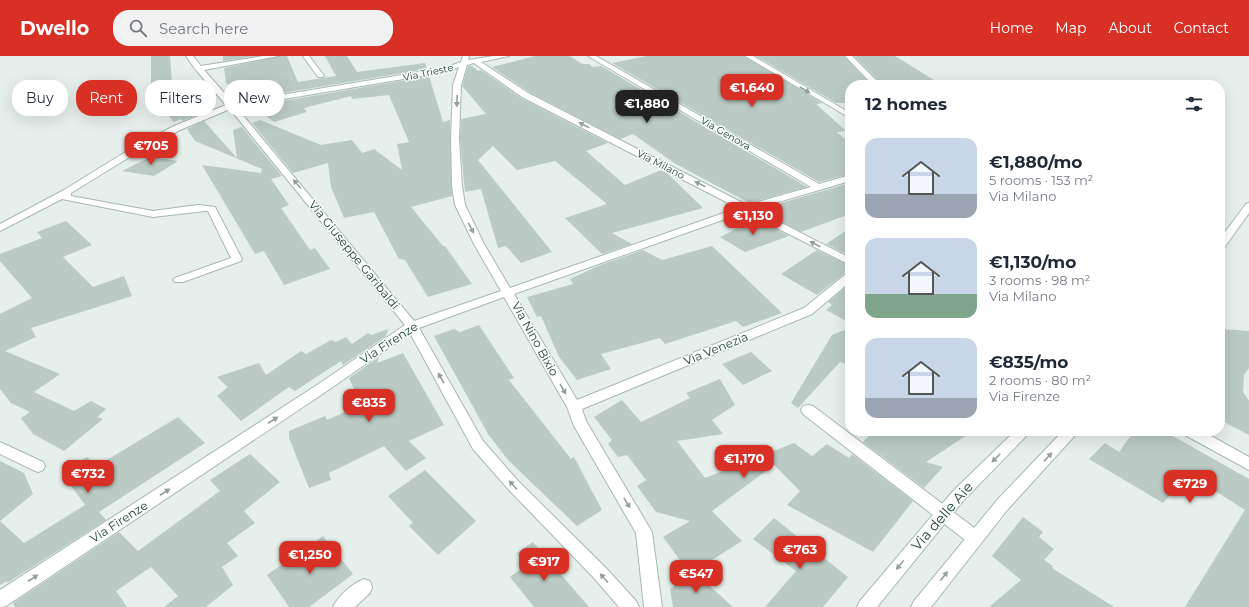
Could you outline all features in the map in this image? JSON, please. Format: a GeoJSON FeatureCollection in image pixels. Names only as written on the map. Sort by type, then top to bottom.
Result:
{"type":"FeatureCollection","features":[{"type":"Feature","properties":{"kind":"street","name":"Via Giuseppe Garibaldi"},"geometry":{"type":"LineString","coordinates":[[189,56],[198,69],[224,98]]}},
{"type":"Feature","properties":{"kind":"street"},"geometry":{"type":"LineString","coordinates":[[198,69],[275,56]]}},
{"type":"Feature","properties":{"kind":"street"},"geometry":{"type":"LineString","coordinates":[[306,56],[320,76]]}},
{"type":"Feature","properties":{"kind":"street","name":"Via Trieste"},"geometry":{"type":"LineString","coordinates":[[284,97],[445,70],[468,60],[506,56]]}},
{"type":"Feature","properties":{"kind":"street","name":"Via Genova"},"geometry":{"type":"LineString","coordinates":[[591,56],[818,187]]}},
{"type":"Feature","properties":{"kind":"street"},"geometry":{"type":"LineString","coordinates":[[748,56],[845,113]]}},
{"type":"Feature","properties":{"kind":"street"},"geometry":{"type":"LineString","coordinates":[[848,56],[872,80]]}},
{"type":"Feature","properties":{"kind":"street","name":"Via Milano"},"geometry":{"type":"LineString","coordinates":[[468,60],[525,95],[845,259]]}},
{"type":"Feature","properties":{"kind":"street","name":"Via Nino Bixio"},"geometry":{"type":"LineString","coordinates":[[468,60],[457,85],[454,139],[456,186],[460,205],[479,244],[574,407],[579,422],[644,532],[653,607]]}},
{"type":"Feature","properties":{"kind":"street","name":"Via Trieste"},"geometry":{"type":"LineString","coordinates":[[0,228],[67,192],[130,153],[177,128],[224,109]]}},
{"type":"Feature","properties":{"kind":"street","name":"Via Giuseppe Garibaldi"},"geometry":{"type":"LineString","coordinates":[[239,116],[412,326],[478,445],[514,486],[600,573],[630,607]]}},
{"type":"Feature","properties":{"kind":"street","name":"Via Firenze"},"geometry":{"type":"LineString","coordinates":[[0,600],[322,388],[412,326],[747,208],[845,179]]}},
{"type":"Feature","properties":{"kind":"street"},"geometry":{"type":"LineString","coordinates":[[67,192],[66,198],[153,214],[166,214],[204,207],[212,209],[237,259],[179,280]]}},
{"type":"Feature","properties":{"kind":"street"},"geometry":{"type":"LineString","coordinates":[[1225,239],[1249,206]]}},
{"type":"Feature","properties":{"kind":"street","name":"Via Venezia"},"geometry":{"type":"LineString","coordinates":[[574,407],[808,311],[845,280]]}},
{"type":"Feature","properties":{"kind":"street"},"geometry":{"type":"LineString","coordinates":[[808,410],[975,538]]}},
{"type":"Feature","properties":{"kind":"street","name":"Via delle Aie"},"geometry":{"type":"LineString","coordinates":[[866,607],[958,496],[1019,436]]}},
{"type":"Feature","properties":{"kind":"street"},"geometry":{"type":"LineString","coordinates":[[920,607],[1003,504],[1067,436]]}},
{"type":"Feature","properties":{"kind":"street"},"geometry":{"type":"LineString","coordinates":[[1199,436],[1249,464]]}},
{"type":"Feature","properties":{"kind":"street"},"geometry":{"type":"LineString","coordinates":[[0,448],[38,466]]}},
{"type":"Feature","properties":{"kind":"street"},"geometry":{"type":"LineString","coordinates":[[342,607],[364,587]]}},
{"type":"Feature","properties":{"kind":"building"},"geometry":{"type":"Polygon","coordinates":[[[151,56],[170,56],[172,80],[151,80],[151,56]]]}},
{"type":"Feature","properties":{"kind":"building"},"geometry":{"type":"Polygon","coordinates":[[[223,56],[254,56],[223,61],[223,56]]]}},
{"type":"Feature","properties":{"kind":"building"},"geometry":{"type":"Polygon","coordinates":[[[279,56],[287,56],[298,82],[336,76],[325,56],[347,56],[357,72],[425,63],[427,69],[284,93],[284,80],[226,80],[224,68],[279,56]]]}},
{"type":"Feature","properties":{"kind":"building"},"geometry":{"type":"Polygon","coordinates":[[[535,56],[570,56],[582,64],[589,64],[593,67],[601,66],[807,187],[749,203],[674,163],[633,134],[620,139],[529,92],[492,67],[535,56]]]}},
{"type":"Feature","properties":{"kind":"building"},"geometry":{"type":"Polygon","coordinates":[[[647,56],[744,56],[822,103],[816,104],[845,130],[837,132],[845,139],[845,175],[819,182],[612,63],[647,56]]]}},
{"type":"Feature","properties":{"kind":"building"},"geometry":{"type":"Polygon","coordinates":[[[756,56],[844,56],[866,80],[845,80],[845,103],[836,103],[756,56]]]}},
{"type":"Feature","properties":{"kind":"building"},"geometry":{"type":"Polygon","coordinates":[[[854,56],[895,56],[934,80],[878,80],[854,56]]]}},
{"type":"Feature","properties":{"kind":"building"},"geometry":{"type":"Polygon","coordinates":[[[468,66],[472,66],[478,71],[481,70],[521,98],[608,143],[586,151],[625,185],[661,170],[667,173],[703,208],[612,233],[632,244],[602,254],[565,218],[607,204],[555,161],[517,170],[493,146],[478,160],[552,252],[521,263],[506,246],[498,248],[481,189],[465,192],[460,139],[461,119],[486,114],[462,86],[468,66]]]}},
{"type":"Feature","properties":{"kind":"building"},"geometry":{"type":"Polygon","coordinates":[[[429,76],[443,122],[450,120],[452,196],[411,207],[443,246],[445,246],[472,284],[428,297],[405,260],[399,259],[374,212],[344,218],[331,187],[328,163],[293,173],[252,123],[260,120],[321,145],[352,140],[362,153],[374,149],[402,170],[397,144],[409,142],[389,95],[352,99],[351,96],[304,108],[307,112],[274,122],[266,116],[284,116],[284,101],[429,76]]]}},
{"type":"Feature","properties":{"kind":"building"},"geometry":{"type":"Polygon","coordinates":[[[169,116],[195,116],[182,121],[181,119],[174,122],[175,124],[169,116]]]}},
{"type":"Feature","properties":{"kind":"building"},"geometry":{"type":"Polygon","coordinates":[[[204,121],[237,158],[233,130],[242,127],[282,176],[271,179],[289,205],[281,208],[310,250],[315,248],[330,269],[284,285],[264,251],[255,254],[202,165],[261,173],[262,169],[195,141],[187,129],[204,121]]]}},
{"type":"Feature","properties":{"kind":"building"},"geometry":{"type":"Polygon","coordinates":[[[150,157],[178,161],[154,176],[122,171],[150,157]]]}},
{"type":"Feature","properties":{"kind":"building"},"geometry":{"type":"Polygon","coordinates":[[[845,184],[845,216],[801,232],[766,214],[768,213],[760,209],[845,184]]]}},
{"type":"Feature","properties":{"kind":"building"},"geometry":{"type":"Polygon","coordinates":[[[756,219],[789,236],[745,252],[720,237],[756,219]]]}},
{"type":"Feature","properties":{"kind":"building"},"geometry":{"type":"Polygon","coordinates":[[[66,221],[92,245],[63,257],[93,287],[124,276],[132,296],[31,328],[36,337],[5,351],[60,374],[34,392],[74,411],[91,401],[106,409],[97,417],[103,419],[64,451],[33,434],[21,418],[30,412],[11,403],[0,389],[0,314],[32,298],[0,261],[0,254],[42,238],[37,232],[66,221]]]}},
{"type":"Feature","properties":{"kind":"building"},"geometry":{"type":"Polygon","coordinates":[[[845,231],[845,254],[826,244],[845,231]]]}},
{"type":"Feature","properties":{"kind":"building"},"geometry":{"type":"Polygon","coordinates":[[[712,246],[782,313],[743,327],[736,321],[665,344],[660,338],[601,354],[611,369],[577,380],[559,357],[541,316],[537,317],[527,297],[573,284],[570,279],[598,266],[643,250],[662,260],[712,246]]]}},
{"type":"Feature","properties":{"kind":"building"},"geometry":{"type":"Polygon","coordinates":[[[817,250],[845,264],[845,273],[817,295],[781,274],[817,250]]]}},
{"type":"Feature","properties":{"kind":"building"},"geometry":{"type":"Polygon","coordinates":[[[845,288],[845,320],[826,310],[832,305],[828,302],[845,288]]]}},
{"type":"Feature","properties":{"kind":"building"},"geometry":{"type":"Polygon","coordinates":[[[479,325],[514,378],[509,380],[571,459],[574,457],[602,510],[577,526],[508,460],[488,434],[434,336],[454,329],[460,332],[479,325]]]}},
{"type":"Feature","properties":{"kind":"building"},"geometry":{"type":"Polygon","coordinates":[[[388,329],[386,336],[343,365],[341,361],[295,391],[289,387],[241,421],[217,396],[228,387],[217,377],[259,363],[266,375],[301,351],[306,354],[331,340],[336,342],[346,337],[352,344],[368,333],[371,335],[388,329]]]}},
{"type":"Feature","properties":{"kind":"building"},"geometry":{"type":"Polygon","coordinates":[[[1225,329],[1249,331],[1249,368],[1244,375],[1243,392],[1249,401],[1249,435],[1225,423],[1225,329]]]}},
{"type":"Feature","properties":{"kind":"building"},"geometry":{"type":"Polygon","coordinates":[[[845,330],[845,364],[840,362],[798,408],[791,403],[832,335],[845,330]]]}},
{"type":"Feature","properties":{"kind":"building"},"geometry":{"type":"Polygon","coordinates":[[[751,352],[772,371],[743,385],[722,364],[751,352]]]}},
{"type":"Feature","properties":{"kind":"building"},"geometry":{"type":"Polygon","coordinates":[[[403,353],[444,425],[409,441],[426,458],[406,471],[384,446],[329,473],[331,480],[309,488],[289,438],[289,431],[325,416],[327,420],[361,405],[349,378],[379,357],[377,363],[403,353]]]}},
{"type":"Feature","properties":{"kind":"building"},"geometry":{"type":"Polygon","coordinates":[[[720,379],[735,405],[712,420],[723,434],[677,441],[705,478],[794,443],[812,456],[827,444],[849,458],[852,454],[913,501],[873,552],[787,505],[800,491],[774,465],[712,511],[742,541],[690,574],[663,537],[690,521],[656,512],[637,486],[646,480],[627,455],[618,457],[608,444],[612,440],[594,417],[622,400],[641,422],[690,398],[686,393],[720,379]]]}},
{"type":"Feature","properties":{"kind":"building"},"geometry":{"type":"Polygon","coordinates":[[[178,417],[205,443],[99,512],[106,520],[7,583],[7,581],[0,585],[0,521],[24,543],[85,505],[61,472],[87,457],[97,466],[178,417]]]}},
{"type":"Feature","properties":{"kind":"building"},"geometry":{"type":"Polygon","coordinates":[[[868,436],[965,436],[926,462],[943,467],[924,488],[863,442],[868,436]]]}},
{"type":"Feature","properties":{"kind":"building"},"geometry":{"type":"Polygon","coordinates":[[[1130,436],[1173,436],[1249,479],[1249,607],[1185,607],[1245,510],[1189,474],[1163,503],[1089,459],[1105,443],[1119,452],[1130,436]]]}},
{"type":"Feature","properties":{"kind":"building"},"geometry":{"type":"Polygon","coordinates":[[[250,454],[280,482],[244,511],[255,523],[227,543],[238,556],[222,567],[233,585],[206,607],[164,607],[178,596],[151,567],[116,591],[127,607],[15,607],[13,603],[119,532],[138,551],[220,491],[210,480],[250,454]]]}},
{"type":"Feature","properties":{"kind":"building"},"geometry":{"type":"Polygon","coordinates":[[[0,461],[24,473],[33,494],[0,521],[0,461]]]}},
{"type":"Feature","properties":{"kind":"building"},"geometry":{"type":"Polygon","coordinates":[[[425,470],[476,521],[438,555],[409,526],[413,523],[388,496],[425,470]]]}},
{"type":"Feature","properties":{"kind":"building"},"geometry":{"type":"Polygon","coordinates":[[[1023,517],[1043,532],[1039,537],[1054,549],[1044,560],[1053,566],[1052,568],[1114,607],[989,607],[1021,580],[992,556],[1023,517]]]}},
{"type":"Feature","properties":{"kind":"building"},"geometry":{"type":"Polygon","coordinates":[[[774,518],[848,577],[823,607],[765,607],[796,571],[753,539],[774,518]]]}},
{"type":"Feature","properties":{"kind":"building"},"geometry":{"type":"Polygon","coordinates":[[[323,536],[353,574],[309,607],[289,607],[267,575],[323,536]]]}},
{"type":"Feature","properties":{"kind":"building"},"geometry":{"type":"Polygon","coordinates":[[[533,542],[589,607],[534,607],[510,577],[526,565],[517,553],[533,542]]]}},
{"type":"Feature","properties":{"kind":"building"},"geometry":{"type":"Polygon","coordinates":[[[694,572],[733,607],[673,607],[670,589],[694,572]]]}}]}
